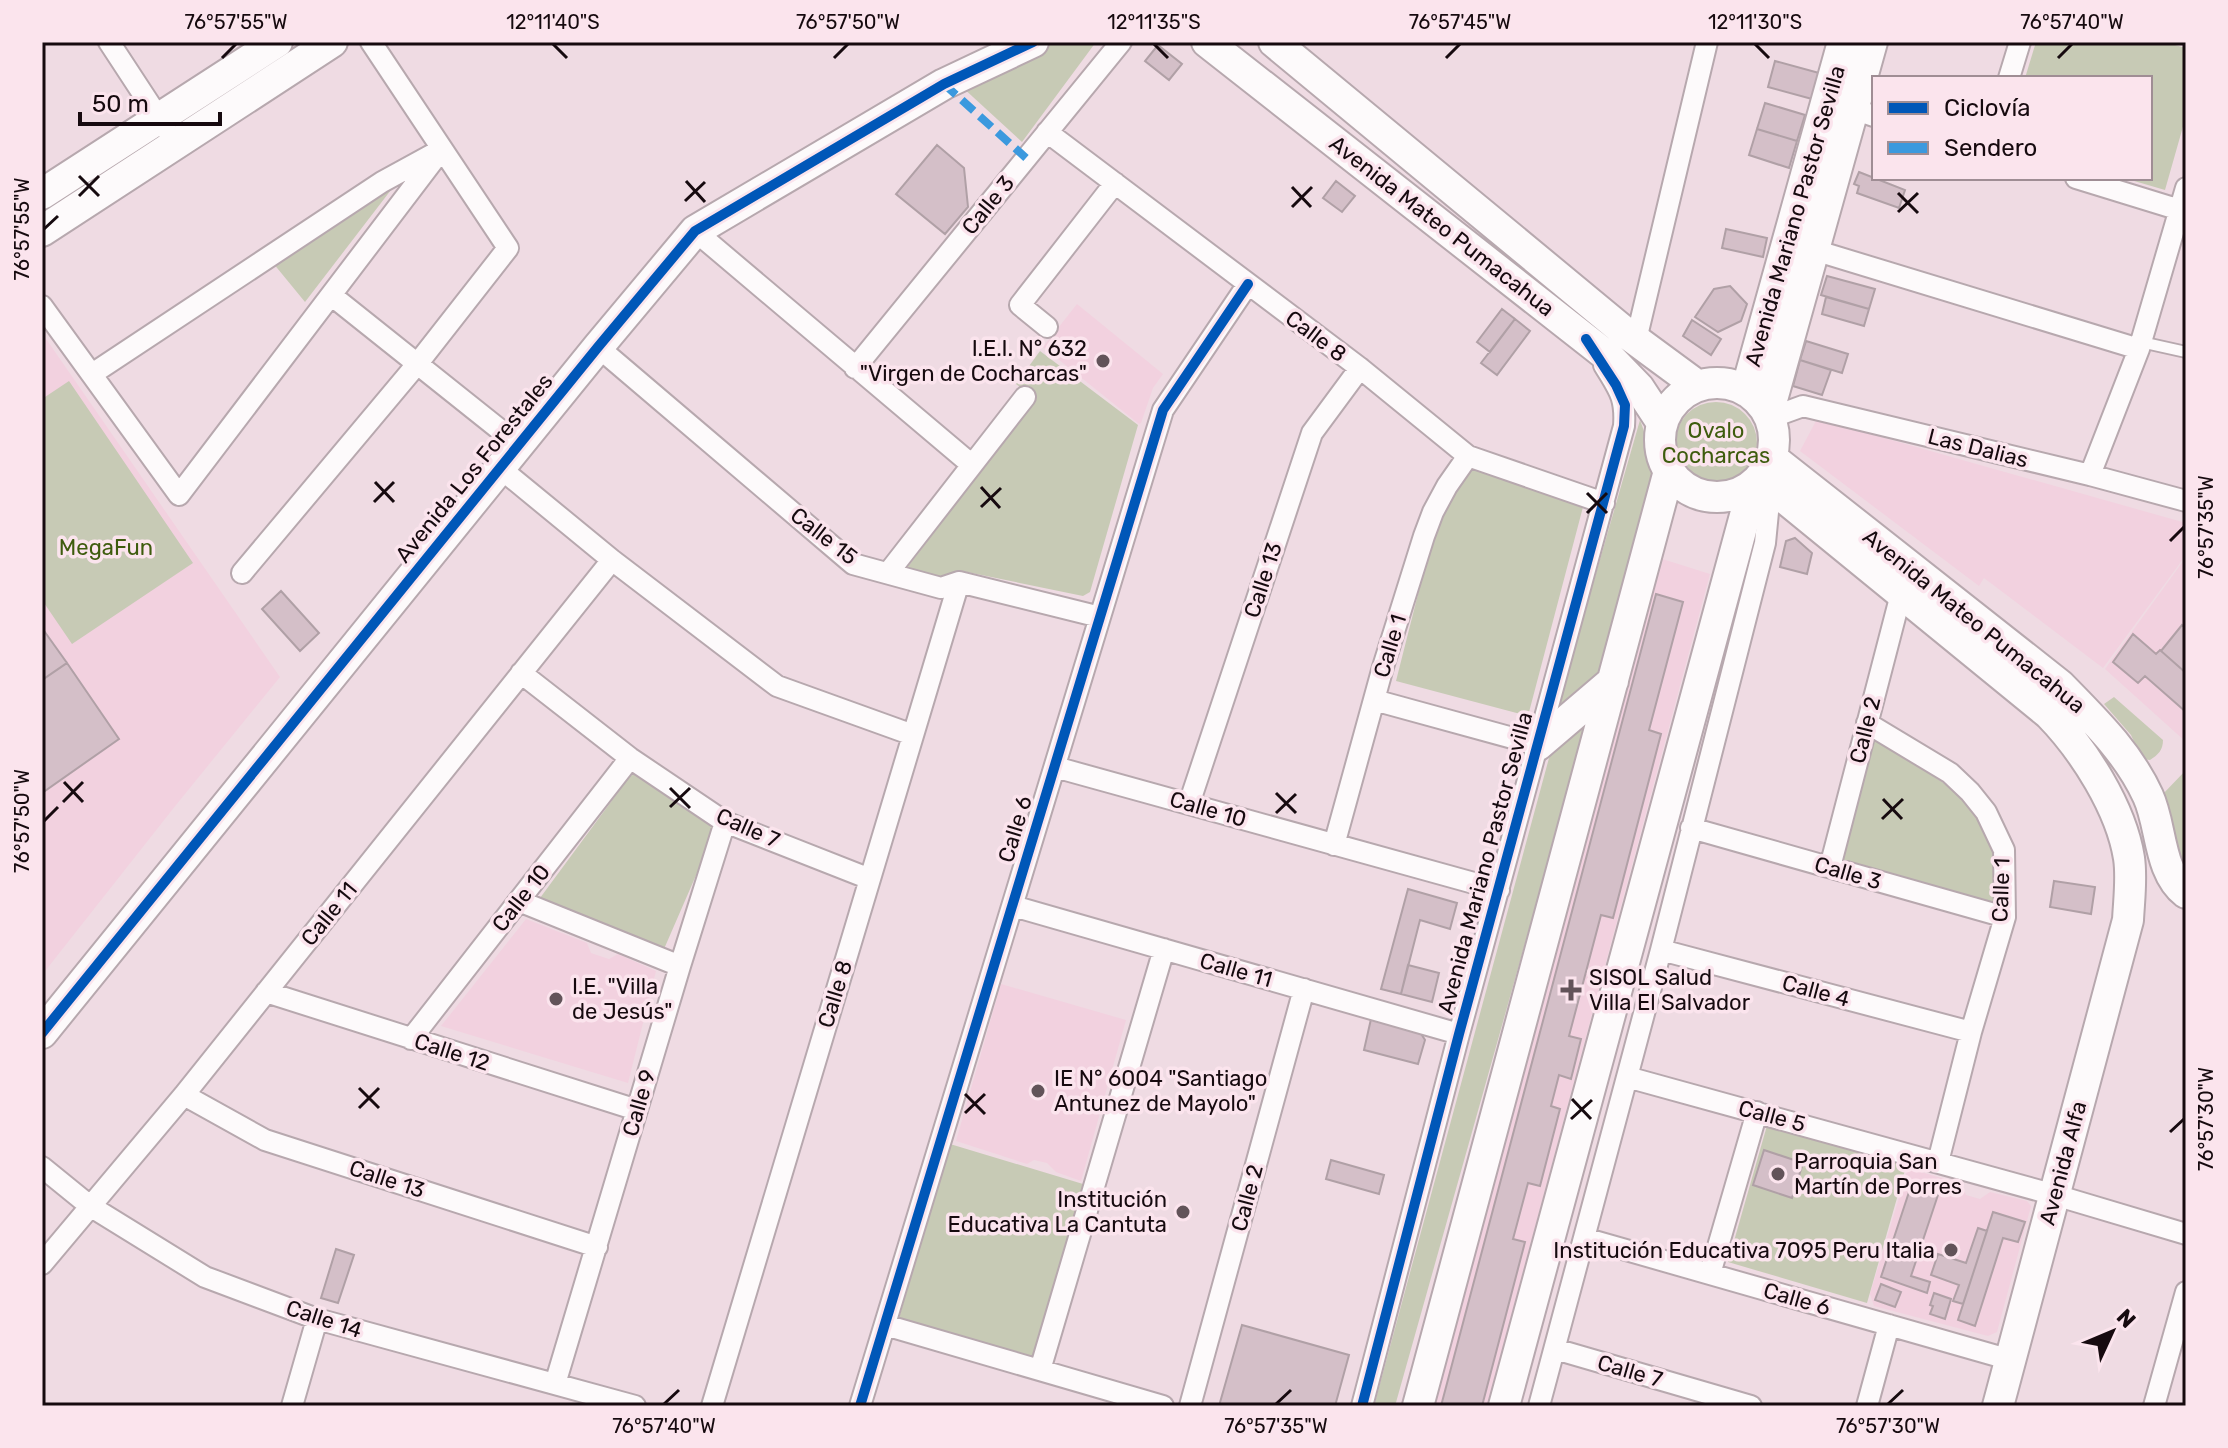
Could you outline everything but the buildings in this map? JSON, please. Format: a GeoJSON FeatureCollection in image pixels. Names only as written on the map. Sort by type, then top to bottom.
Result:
{"type":"FeatureCollection","features":[{"type":"Feature","properties":{"kind":"main road"},"geometry":{"type":"LineString","coordinates":[[42,194],[277,42]]}},
{"type":"Feature","properties":{"kind":"main road"},"geometry":{"type":"LineString","coordinates":[[42,231],[332,42]]}},
{"type":"Feature","properties":{"kind":"main road","name":"Avenida Los Forestales"},"geometry":{"type":"LineString","coordinates":[[42,1033],[695,231],[944,84],[1033,42]]}},
{"type":"Feature","properties":{"kind":"main road","name":"Avenida Mateo Pumacahua"},"geometry":{"type":"LineString","coordinates":[[1207,42],[1611,359],[1632,380],[1662,423]]}},
{"type":"Feature","properties":{"kind":"main road","name":"Avenida Mateo Pumacahua"},"geometry":{"type":"LineString","coordinates":[[1274,42],[1636,340],[1698,386]]}},
{"type":"Feature","properties":{"kind":"main road","name":"Avenida Mariano Pastor Sevilla"},"geometry":{"type":"LineString","coordinates":[[1746,391],[1843,42]]}},
{"type":"Feature","properties":{"kind":"main road","name":"Avenida Mariano Pastor Sevilla"},"geometry":{"type":"LineString","coordinates":[[1769,416],[1814,250],[1863,113],[1872,42]]}},
{"type":"Feature","properties":{"kind":"main road"},"geometry":{"type":"LineString","coordinates":[[1504,1406],[1761,476],[1775,443],[1769,416],[1759,401],[1731,384],[1698,386],[1682,395],[1670,408],[1662,423],[1662,456],[1680,484],[1695,493],[1728,497],[1761,476]]}},
{"type":"Feature","properties":{"kind":"main road"},"geometry":{"type":"LineString","coordinates":[[1418,1406],[1669,471]]}},
{"type":"Feature","properties":{"kind":"main road","name":"Avenida Mateo Pumacahua"},"geometry":{"type":"LineString","coordinates":[[1761,476],[2049,714],[2079,749],[2106,794],[2129,858],[2128,920]]}},
{"type":"Feature","properties":{"kind":"main road","name":"Avenida Mateo Pumacahua"},"geometry":{"type":"LineString","coordinates":[[1761,476],[2060,685],[2128,760],[2149,798],[2168,865],[2175,881],[2186,893]]}},
{"type":"Feature","properties":{"kind":"main road"},"geometry":{"type":"LineString","coordinates":[[1538,745],[1613,681]]}},
{"type":"Feature","properties":{"kind":"main road","name":"Avenida Alfa"},"geometry":{"type":"LineString","coordinates":[[1998,1406],[2128,920]]}},
{"type":"Feature","properties":{"kind":"street"},"geometry":{"type":"LineString","coordinates":[[109,42],[176,143]]}},
{"type":"Feature","properties":{"kind":"street"},"geometry":{"type":"LineString","coordinates":[[242,573],[418,363],[508,248],[371,42]]}},
{"type":"Feature","properties":{"kind":"street","name":"Calle 3"},"geometry":{"type":"LineString","coordinates":[[855,368],[1121,42]]}},
{"type":"Feature","properties":{"kind":"street"},"geometry":{"type":"LineString","coordinates":[[1636,340],[1707,42]]}},
{"type":"Feature","properties":{"kind":"street"},"geometry":{"type":"LineString","coordinates":[[2010,76],[2020,42]]}},
{"type":"Feature","properties":{"kind":"street","name":"Calle 8"},"geometry":{"type":"LineString","coordinates":[[1047,132],[1360,368],[1468,456],[1604,503]]}},
{"type":"Feature","properties":{"kind":"street"},"geometry":{"type":"LineString","coordinates":[[42,306],[179,495],[442,149]]}},
{"type":"Feature","properties":{"kind":"street"},"geometry":{"type":"LineString","coordinates":[[92,374],[382,182],[442,149]]}},
{"type":"Feature","properties":{"kind":"street"},"geometry":{"type":"LineString","coordinates":[[2082,180],[2180,210]]}},
{"type":"Feature","properties":{"kind":"street"},"geometry":{"type":"LineString","coordinates":[[1047,327],[1020,305],[1115,183]]}},
{"type":"Feature","properties":{"kind":"street"},"geometry":{"type":"LineString","coordinates":[[2090,475],[2140,345],[2186,188]]}},
{"type":"Feature","properties":{"kind":"street"},"geometry":{"type":"LineString","coordinates":[[695,231],[972,465]]}},
{"type":"Feature","properties":{"kind":"street"},"geometry":{"type":"LineString","coordinates":[[1814,250],[2140,345]]}},
{"type":"Feature","properties":{"kind":"street","name":"Calle 6"},"geometry":{"type":"LineString","coordinates":[[860,1406],[1163,410],[1248,284]]}},
{"type":"Feature","properties":{"kind":"street"},"geometry":{"type":"LineString","coordinates":[[331,295],[519,445]]}},
{"type":"Feature","properties":{"kind":"street","name":"Avenida Mariano Pastor Sevilla"},"geometry":{"type":"LineString","coordinates":[[1362,1406],[1624,426],[1625,405],[1616,385],[1586,339]]}},
{"type":"Feature","properties":{"kind":"street","name":"Calle 15"},"geometry":{"type":"LineString","coordinates":[[598,347],[853,564],[941,588],[959,582],[1100,617]]}},
{"type":"Feature","properties":{"kind":"street","name":"Calle 13"},"geometry":{"type":"LineString","coordinates":[[1189,804],[1312,433],[1360,368]]}},
{"type":"Feature","properties":{"kind":"street"},"geometry":{"type":"LineString","coordinates":[[888,573],[1025,397]]}},
{"type":"Feature","properties":{"kind":"street","name":"Las Dalias"},"geometry":{"type":"LineString","coordinates":[[1769,416],[1803,406],[2186,501]]}},
{"type":"Feature","properties":{"kind":"street","name":"Calle 1"},"geometry":{"type":"LineString","coordinates":[[1334,845],[1424,536],[1447,486],[1468,456]]}},
{"type":"Feature","properties":{"kind":"street"},"geometry":{"type":"LineString","coordinates":[[500,468],[612,560],[777,686],[913,735]]}},
{"type":"Feature","properties":{"kind":"street"},"geometry":{"type":"LineString","coordinates":[[1539,1406],[1661,950],[1765,543],[1769,502],[1761,476]]}},
{"type":"Feature","properties":{"kind":"street","name":"Calle 11"},"geometry":{"type":"LineString","coordinates":[[42,1264],[184,1095],[612,560]]}},
{"type":"Feature","properties":{"kind":"street","name":"Calle 8"},"geometry":{"type":"LineString","coordinates":[[712,1406],[959,582]]}},
{"type":"Feature","properties":{"kind":"street","name":"Calle 2"},"geometry":{"type":"LineString","coordinates":[[1830,867],[1901,594]]}},
{"type":"Feature","properties":{"kind":"street","name":"Calle 7"},"geometry":{"type":"LineString","coordinates":[[521,673],[630,758],[725,822],[870,879]]}},
{"type":"Feature","properties":{"kind":"street"},"geometry":{"type":"LineString","coordinates":[[1374,700],[1538,745]]}},
{"type":"Feature","properties":{"kind":"street","name":"Calle 1"},"geometry":{"type":"LineString","coordinates":[[1867,723],[1950,773],[1986,812],[2004,850],[2005,917],[1971,1032],[1938,1162]]}},
{"type":"Feature","properties":{"kind":"street","name":"Calle 10"},"geometry":{"type":"LineString","coordinates":[[411,1039],[630,758]]}},
{"type":"Feature","properties":{"kind":"street","name":"Calle 10"},"geometry":{"type":"LineString","coordinates":[[1055,767],[1499,890]]}},
{"type":"Feature","properties":{"kind":"street","name":"Calle 9"},"geometry":{"type":"LineString","coordinates":[[555,1384],[725,822]]}},
{"type":"Feature","properties":{"kind":"street","name":"Calle 3"},"geometry":{"type":"LineString","coordinates":[[1691,828],[2005,917]]}},
{"type":"Feature","properties":{"kind":"street"},"geometry":{"type":"LineString","coordinates":[[519,901],[680,966]]}},
{"type":"Feature","properties":{"kind":"street","name":"Calle 11"},"geometry":{"type":"LineString","coordinates":[[1013,906],[1459,1034]]}},
{"type":"Feature","properties":{"kind":"street"},"geometry":{"type":"LineString","coordinates":[[1040,1370],[1164,949]]}},
{"type":"Feature","properties":{"kind":"street","name":"Calle 4"},"geometry":{"type":"LineString","coordinates":[[1661,950],[1971,1032]]}},
{"type":"Feature","properties":{"kind":"street","name":"Calle 2"},"geometry":{"type":"LineString","coordinates":[[1190,1406],[1304,989]]}},
{"type":"Feature","properties":{"kind":"street","name":"Calle 12"},"geometry":{"type":"LineString","coordinates":[[266,992],[637,1110]]}},
{"type":"Feature","properties":{"kind":"street","name":"Calle 5"},"geometry":{"type":"LineString","coordinates":[[1627,1077],[2055,1195]]}},
{"type":"Feature","properties":{"kind":"street","name":"Calle 13"},"geometry":{"type":"LineString","coordinates":[[184,1095],[265,1140],[597,1247]]}},
{"type":"Feature","properties":{"kind":"street"},"geometry":{"type":"LineString","coordinates":[[1710,1274],[1757,1112]]}},
{"type":"Feature","properties":{"kind":"street","name":"Calle 14"},"geometry":{"type":"LineString","coordinates":[[42,1167],[90,1206],[205,1277],[317,1319],[635,1406]]}},
{"type":"Feature","properties":{"kind":"street"},"geometry":{"type":"LineString","coordinates":[[2055,1195],[2186,1234]]}},
{"type":"Feature","properties":{"kind":"street","name":"Calle 6"},"geometry":{"type":"LineString","coordinates":[[1584,1238],[2011,1360]]}},
{"type":"Feature","properties":{"kind":"street"},"geometry":{"type":"LineString","coordinates":[[2154,1406],[2186,1292]]}},
{"type":"Feature","properties":{"kind":"street"},"geometry":{"type":"LineString","coordinates":[[292,1406],[317,1319]]}},
{"type":"Feature","properties":{"kind":"street"},"geometry":{"type":"LineString","coordinates":[[885,1325],[1163,1406]]}},
{"type":"Feature","properties":{"kind":"street"},"geometry":{"type":"LineString","coordinates":[[1867,1406],[1889,1325]]}},
{"type":"Feature","properties":{"kind":"street","name":"Calle 7"},"geometry":{"type":"LineString","coordinates":[[1555,1349],[1751,1406]]}},
{"type":"Feature","properties":{"kind":"lane"},"geometry":{"type":"LineString","coordinates":[[2140,345],[2186,352]]}},
{"type":"Feature","properties":{"kind":"shaded area","name":"I.E.I. N° 632 \"Virgen de Cocharcas\""},"geometry":{"type":"Polygon","coordinates":[[[1077,304],[1163,374],[1153,388],[1141,423],[1043,347],[1077,304]]]}},
{"type":"Feature","properties":{"kind":"shaded area"},"geometry":{"type":"Polygon","coordinates":[[[42,333],[280,677],[42,975],[42,333]]]}},
{"type":"Feature","properties":{"kind":"shaded area"},"geometry":{"type":"Polygon","coordinates":[[[1817,419],[2186,523],[2186,555],[2103,668],[1984,578],[1979,586],[1800,451],[1817,419]]]}},
{"type":"Feature","properties":{"kind":"shaded area","name":"SISOL Salud Villa El Salvador"},"geometry":{"type":"Polygon","coordinates":[[[1656,557],[1710,574],[1487,1406],[1435,1406],[1656,557]]]}},
{"type":"Feature","properties":{"kind":"shaded area"},"geometry":{"type":"Polygon","coordinates":[[[2186,557],[2186,742],[2105,669],[2186,557]]]}},
{"type":"Feature","properties":{"kind":"shaded area","name":"I.E. \"Villa de Jesús\""},"geometry":{"type":"Polygon","coordinates":[[[526,919],[587,943],[591,953],[609,959],[618,954],[656,971],[628,1083],[441,1026],[526,919]]]}},
{"type":"Feature","properties":{"kind":"shaded area","name":"IE N° 6004 \"Santiago Antunez de Mayolo\""},"geometry":{"type":"Polygon","coordinates":[[[1001,984],[1126,1020],[1081,1181],[1056,1172],[1047,1163],[1034,1160],[1027,1164],[956,1141],[1001,984]]]}},
{"type":"Feature","properties":{"kind":"shaded area","name":"Institución Educativa 7095 Peru Italia"},"geometry":{"type":"Polygon","coordinates":[[[1908,1168],[1961,1184],[1966,1195],[1980,1199],[1990,1192],[2027,1201],[2031,1206],[1997,1332],[1988,1336],[1874,1306],[1870,1294],[1908,1168]]]}},
{"type":"Feature","properties":{"kind":"green space"},"geometry":{"type":"Polygon","coordinates":[[[1055,42],[1096,42],[1022,142],[961,86],[1055,42]]]}},
{"type":"Feature","properties":{"kind":"green space"},"geometry":{"type":"Polygon","coordinates":[[[2036,42],[2164,42],[2186,48],[2186,116],[2165,190],[2131,180],[2152,180],[2152,76],[2026,76],[2036,42]]]}},
{"type":"Feature","properties":{"kind":"green space"},"geometry":{"type":"Polygon","coordinates":[[[394,186],[305,302],[273,263],[394,186]]]}},
{"type":"Feature","properties":{"kind":"green space"},"geometry":{"type":"Polygon","coordinates":[[[1040,351],[1138,425],[1090,592],[1083,596],[962,571],[938,582],[906,569],[1036,399],[1016,384],[1040,351]]]}},
{"type":"Feature","properties":{"kind":"green space","name":"MegaFun"},"geometry":{"type":"Polygon","coordinates":[[[69,381],[193,563],[72,644],[42,600],[42,399],[69,381]]]}},
{"type":"Feature","properties":{"kind":"green space","name":"Ovalo Cocharcas"},"geometry":{"type":"Polygon","coordinates":[[[1716,402],[1732,405],[1745,414],[1754,427],[1757,443],[1754,459],[1745,472],[1732,481],[1716,484],[1700,481],[1687,472],[1678,459],[1675,443],[1678,427],[1687,414],[1700,405],[1716,402]]]}},
{"type":"Feature","properties":{"kind":"green space"},"geometry":{"type":"Polygon","coordinates":[[[1640,420],[1649,450],[1652,481],[1598,674],[1554,720],[1640,420]]]}},
{"type":"Feature","properties":{"kind":"green space"},"geometry":{"type":"Polygon","coordinates":[[[1472,466],[1580,503],[1583,507],[1528,716],[1396,681],[1433,535],[1472,466]]]}},
{"type":"Feature","properties":{"kind":"green space"},"geometry":{"type":"Polygon","coordinates":[[[2114,697],[2163,740],[2160,752],[2150,760],[2142,759],[2131,735],[2104,704],[2114,697]]]}},
{"type":"Feature","properties":{"kind":"green space"},"geometry":{"type":"Polygon","coordinates":[[[1587,723],[1395,1406],[1374,1406],[1549,758],[1552,751],[1587,723]]]}},
{"type":"Feature","properties":{"kind":"green space"},"geometry":{"type":"Polygon","coordinates":[[[1872,737],[1964,796],[1994,848],[1996,906],[1837,860],[1872,737]]]}},
{"type":"Feature","properties":{"kind":"green space"},"geometry":{"type":"Polygon","coordinates":[[[2186,770],[2186,853],[2181,860],[2162,795],[2186,770]]]}},
{"type":"Feature","properties":{"kind":"green space"},"geometry":{"type":"Polygon","coordinates":[[[638,773],[717,827],[664,949],[542,904],[540,898],[630,776],[638,773]]]}},
{"type":"Feature","properties":{"kind":"green space"},"geometry":{"type":"Polygon","coordinates":[[[1768,1122],[1907,1163],[1867,1303],[1728,1262],[1768,1122]]]}},
{"type":"Feature","properties":{"kind":"green space"},"geometry":{"type":"Polygon","coordinates":[[[950,1144],[1083,1184],[1032,1359],[899,1318],[950,1144]]]}},
{"type":"Feature","properties":{"kind":"marked path"},"geometry":{"type":"LineString","coordinates":[[944,84],[1026,158]]}},
{"type":"Feature","properties":{"kind":"cycle path"},"geometry":{"type":"LineString","coordinates":[[42,1033],[695,231],[944,84],[1033,42]]}},
{"type":"Feature","properties":{"kind":"cycle path"},"geometry":{"type":"LineString","coordinates":[[860,1406],[1163,410],[1248,284]]}},
{"type":"Feature","properties":{"kind":"cycle path"},"geometry":{"type":"LineString","coordinates":[[1362,1406],[1624,426],[1625,405],[1616,385],[1586,339]]}},
{"type":"Feature","properties":{"kind":"place","name":"I.E.I. N° 632 \"Virgen de Cocharcas\""},"geometry":{"type":"Point","coordinates":[1103,361]}},
{"type":"Feature","properties":{"kind":"place","name":"SISOL Salud Villa El Salvador"},"geometry":{"type":"Point","coordinates":[1571,990]}},
{"type":"Feature","properties":{"kind":"place","name":"I.E. \"Villa de Jesús\""},"geometry":{"type":"Point","coordinates":[556,999]}},
{"type":"Feature","properties":{"kind":"place","name":"IE N° 6004 \"Santiago Antunez de Mayolo\""},"geometry":{"type":"Point","coordinates":[1038,1091]}},
{"type":"Feature","properties":{"kind":"place","name":"Parroquia San Martín de Porres"},"geometry":{"type":"Point","coordinates":[1778,1174]}},
{"type":"Feature","properties":{"kind":"place","name":"Institución Educativa La Cantuta"},"geometry":{"type":"Point","coordinates":[1183,1212]}},
{"type":"Feature","properties":{"kind":"place","name":"Institución Educativa 7095 Peru Italia"},"geometry":{"type":"Point","coordinates":[1951,1250]}}]}
